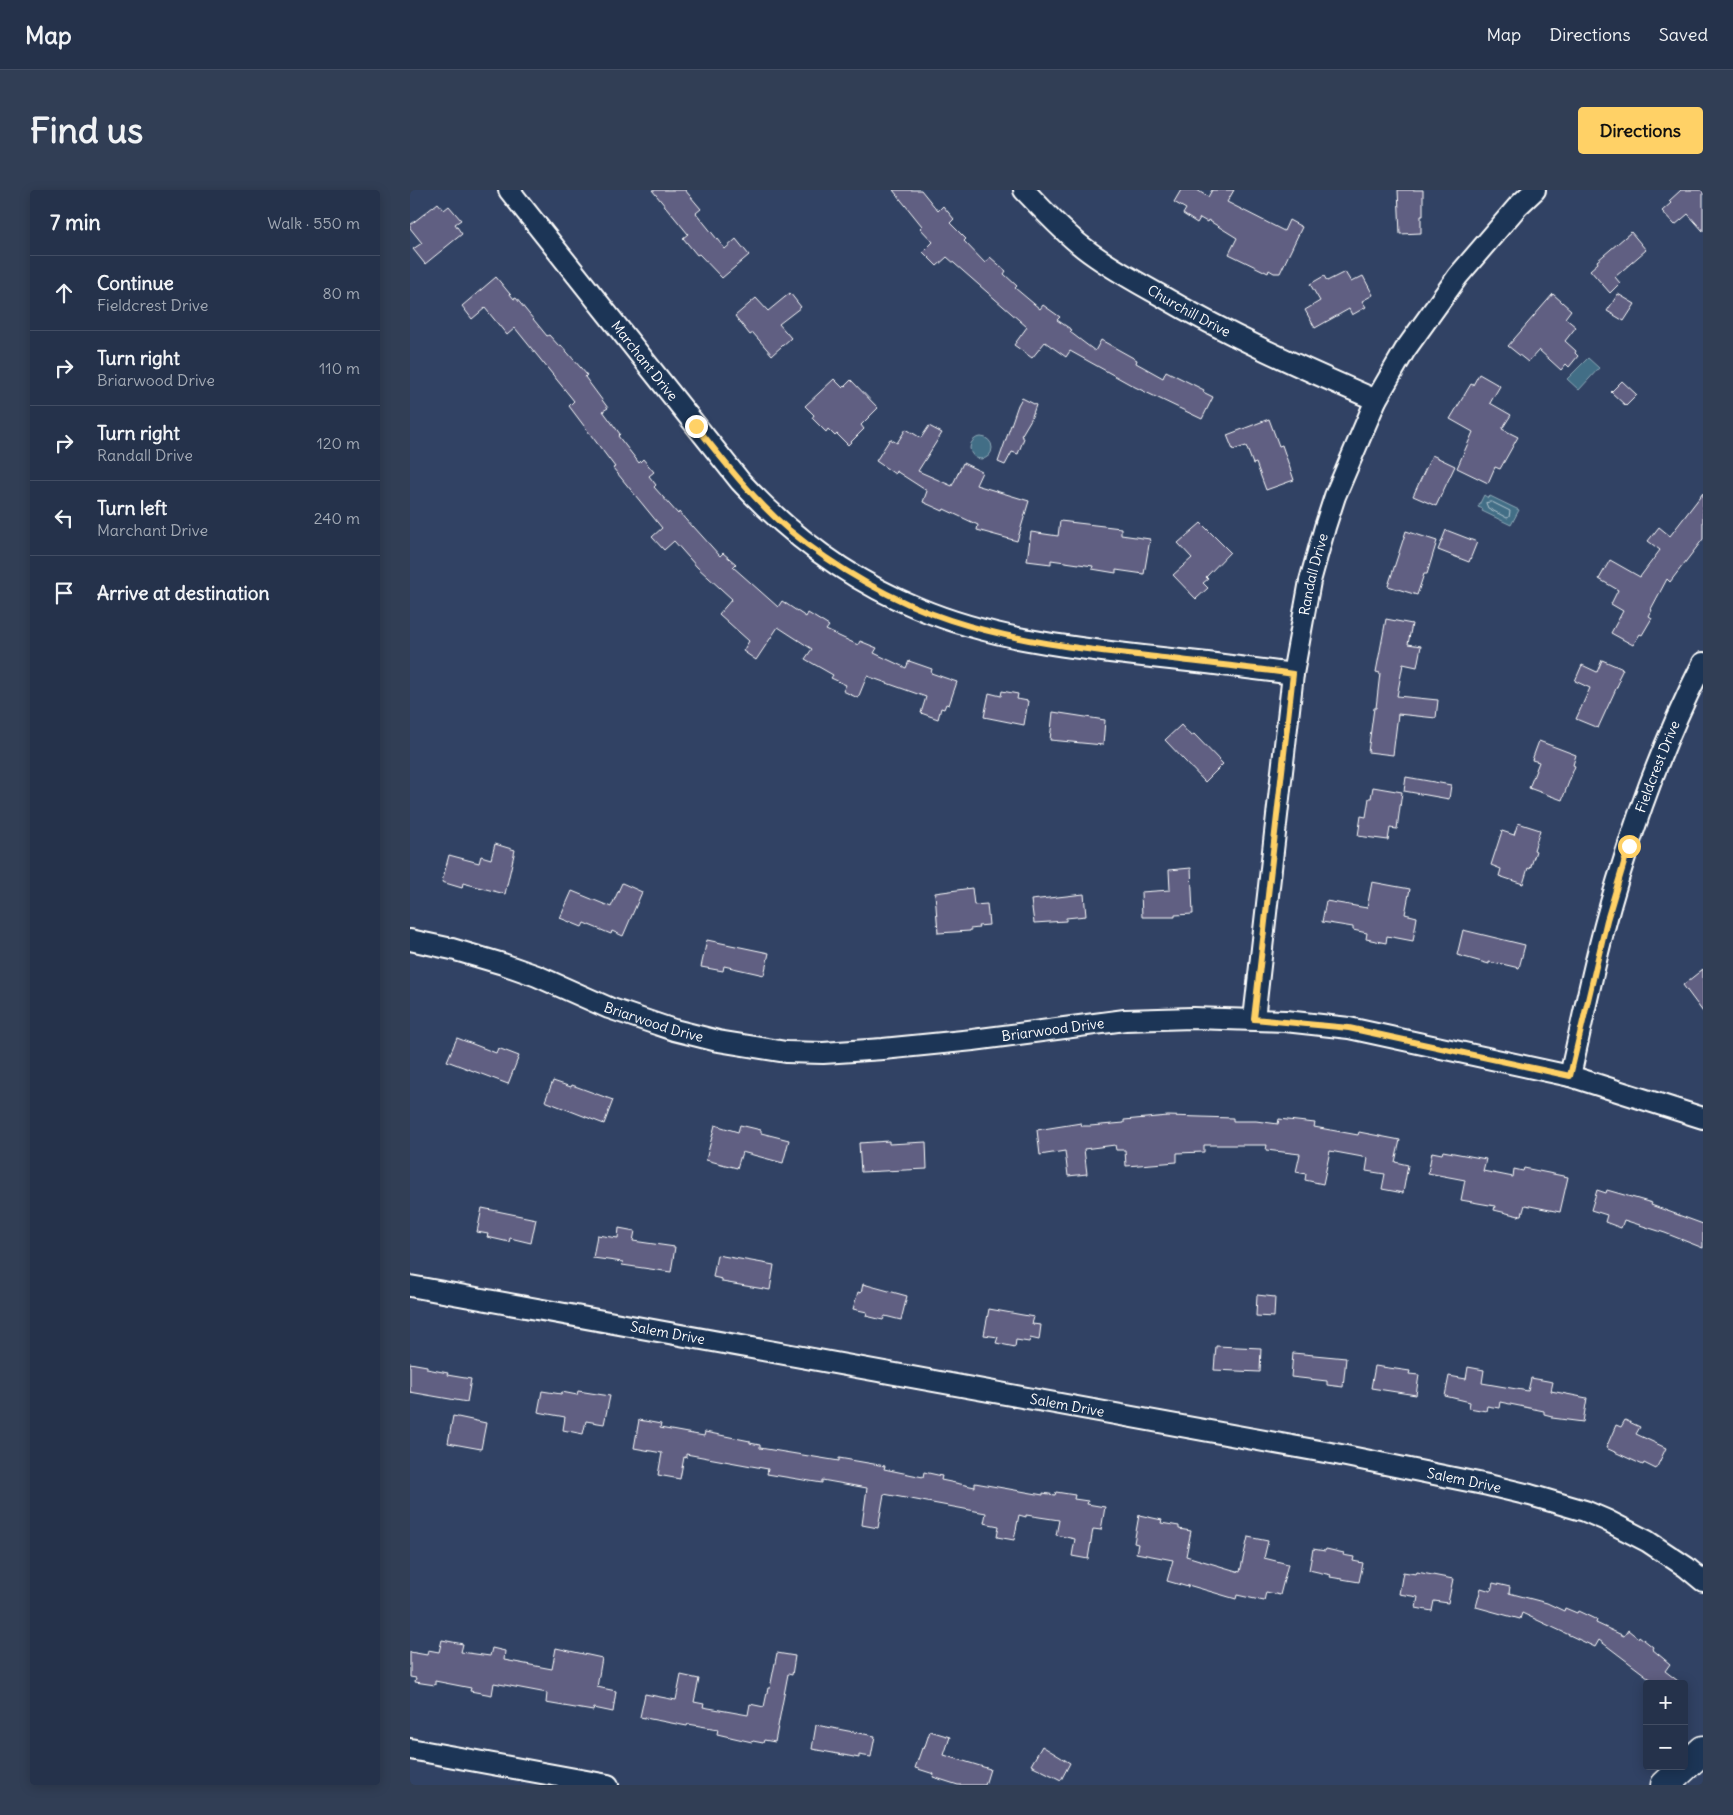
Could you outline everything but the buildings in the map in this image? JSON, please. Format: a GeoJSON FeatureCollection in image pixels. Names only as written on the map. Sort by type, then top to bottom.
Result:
{"type":"FeatureCollection","features":[{"type":"Feature","properties":{"kind":"street","name":"Marchant Drive"},"geometry":{"type":"LineString","coordinates":[[510,190],[740,481],[790,530],[830,560],[884,592],[926,612],[974,628],[1068,647],[1293,674]]}},
{"type":"Feature","properties":{"kind":"street","name":"Churchill Drive"},"geometry":{"type":"LineString","coordinates":[[1024,190],[1077,242],[1119,272],[1190,313],[1246,342],[1376,400]]}},
{"type":"Feature","properties":{"kind":"street","name":"Randall Drive"},"geometry":{"type":"LineString","coordinates":[[1254,1019],[1293,674],[1310,581],[1320,540],[1335,496],[1376,400],[1405,350],[1447,290],[1518,206],[1535,190]]}},
{"type":"Feature","properties":{"kind":"street","name":"Fieldcrest Drive"},"geometry":{"type":"LineString","coordinates":[[1570,1076],[1603,935],[1624,859],[1671,731],[1703,663]]}},
{"type":"Feature","properties":{"kind":"street","name":"Briarwood Drive"},"geometry":{"type":"LineString","coordinates":[[410,940],[452,949],[503,964],[537,976],[616,1010],[674,1030],[718,1041],[786,1052],[883,1049],[981,1039],[1125,1020],[1254,1019],[1349,1028],[1570,1076],[1703,1118]]}},
{"type":"Feature","properties":{"kind":"street","name":"Salem Drive"},"geometry":{"type":"LineString","coordinates":[[410,1286],[1336,1454],[1513,1491],[1559,1503],[1606,1520],[1659,1548],[1703,1581]]}},
{"type":"Feature","properties":{"kind":"street"},"geometry":{"type":"LineString","coordinates":[[410,1749],[608,1785]]}},
{"type":"Feature","properties":{"kind":"street"},"geometry":{"type":"LineString","coordinates":[[1664,1785],[1703,1750]]}},
{"type":"Feature","properties":{"kind":"water"},"geometry":{"type":"Polygon","coordinates":[[[1588,358],[1599,368],[1579,390],[1567,379],[1588,358]]]}},
{"type":"Feature","properties":{"kind":"water"},"geometry":{"type":"Polygon","coordinates":[[[981,437],[991,444],[992,448],[985,458],[981,459],[971,452],[970,448],[977,438],[981,437]]]}},
{"type":"Feature","properties":{"kind":"water"},"geometry":{"type":"Polygon","coordinates":[[[1484,495],[1519,510],[1511,525],[1482,511],[1483,509],[1478,507],[1484,495]]]}},
{"type":"Feature","properties":{"kind":"route"},"geometry":{"type":"LineString","coordinates":[[696,426],[740,481],[790,530],[835,563],[884,592],[916,608],[974,628],[1054,645],[1293,674],[1254,1019],[1349,1028],[1570,1076],[1607,920],[1629,846]]}}]}
